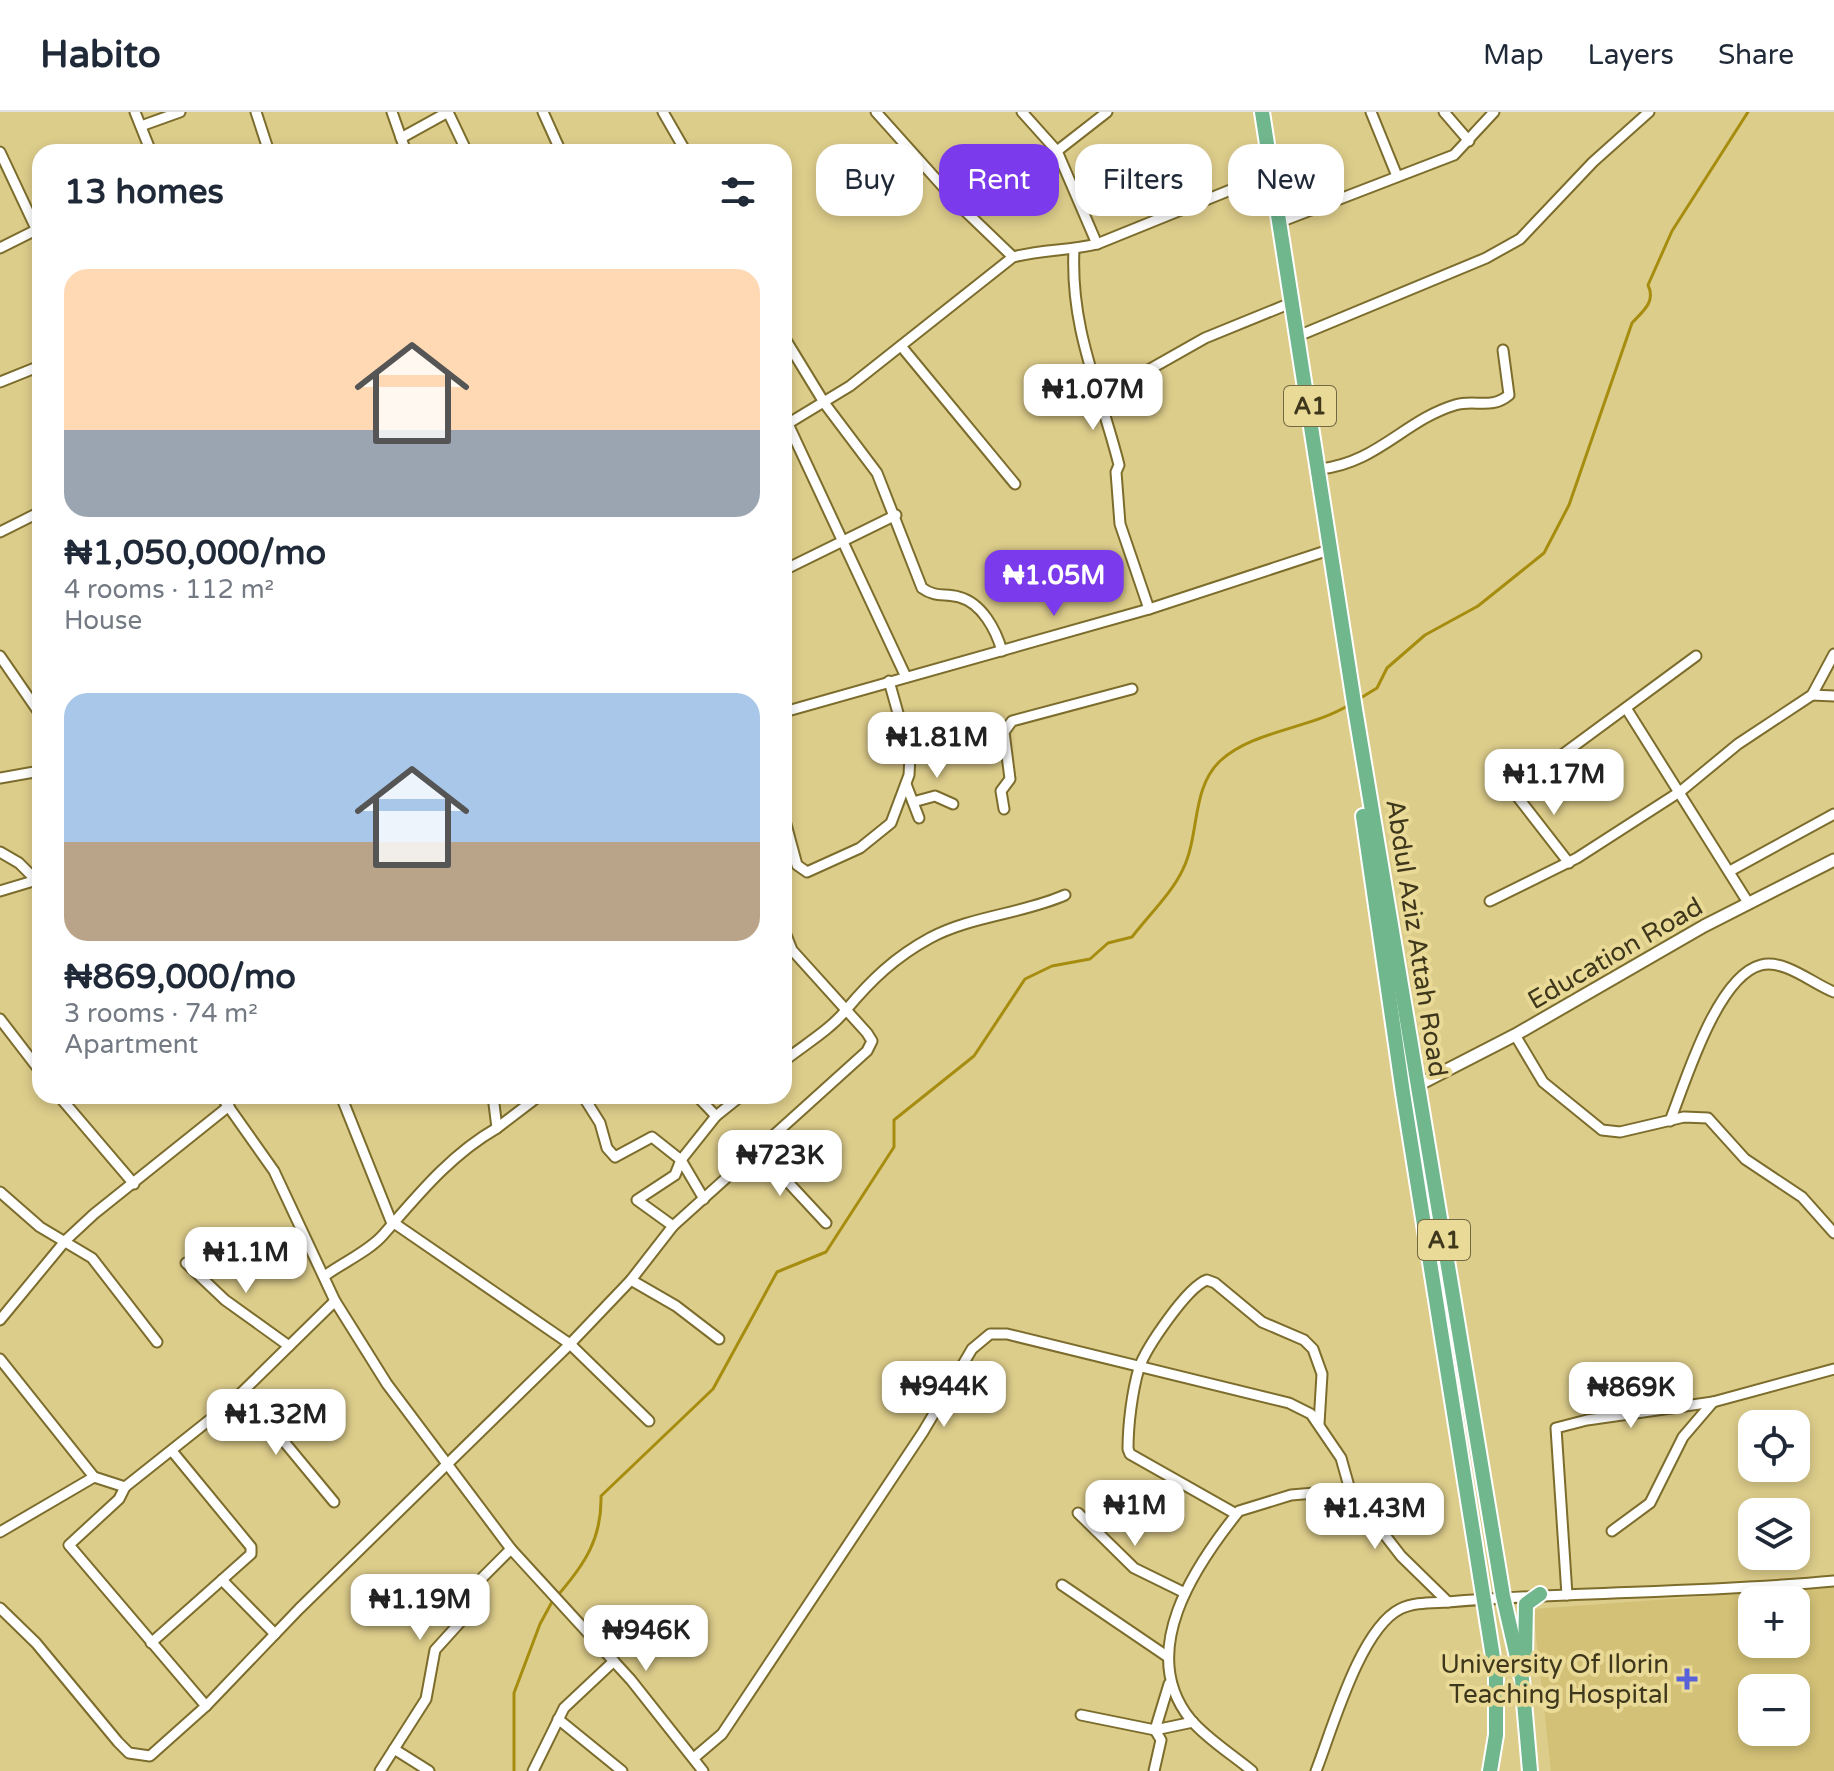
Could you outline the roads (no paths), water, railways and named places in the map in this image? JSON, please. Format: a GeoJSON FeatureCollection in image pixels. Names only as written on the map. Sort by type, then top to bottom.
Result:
{"type":"FeatureCollection","features":[{"type":"Feature","properties":{"kind":"highway","name":"Abdul Aziz Attah Road"},"geometry":{"type":"LineString","coordinates":[[1254,112],[1260,144]]}},
{"type":"Feature","properties":{"kind":"highway","name":"Abdul Aziz Attah Road"},"geometry":{"type":"LineString","coordinates":[[1262,112],[1320,469],[1329,551]]}},
{"type":"Feature","properties":{"kind":"highway","name":"Abdul Aziz Attah Road"},"geometry":{"type":"LineString","coordinates":[[1272,216],[1329,551],[1403,1093],[1484,1599],[1498,1705],[1490,1771]]}},
{"type":"Feature","properties":{"kind":"highway","name":"Abdul Aziz Attah Road"},"geometry":{"type":"LineString","coordinates":[[1351,705],[1503,1596],[1522,1679],[1530,1771]]}},
{"type":"Feature","properties":{"kind":"highway"},"geometry":{"type":"LineString","coordinates":[[1522,1679],[1526,1604],[1540,1594]]}},
{"type":"Feature","properties":{"kind":"street"},"geometry":{"type":"LineString","coordinates":[[135,112],[148,144]]}},
{"type":"Feature","properties":{"kind":"street"},"geometry":{"type":"LineString","coordinates":[[141,126],[180,112]]}},
{"type":"Feature","properties":{"kind":"street"},"geometry":{"type":"LineString","coordinates":[[256,112],[266,144]]}},
{"type":"Feature","properties":{"kind":"street"},"geometry":{"type":"LineString","coordinates":[[392,112],[403,144]]}},
{"type":"Feature","properties":{"kind":"street"},"geometry":{"type":"LineString","coordinates":[[401,138],[448,112],[463,144]]}},
{"type":"Feature","properties":{"kind":"street"},"geometry":{"type":"LineString","coordinates":[[543,112],[557,144]]}},
{"type":"Feature","properties":{"kind":"street"},"geometry":{"type":"LineString","coordinates":[[663,112],[681,144]]}},
{"type":"Feature","properties":{"kind":"street"},"geometry":{"type":"LineString","coordinates":[[876,112],[962,208],[1013,257]]}},
{"type":"Feature","properties":{"kind":"street"},"geometry":{"type":"LineString","coordinates":[[1022,112],[1051,144]]}},
{"type":"Feature","properties":{"kind":"street"},"geometry":{"type":"LineString","coordinates":[[1059,149],[1107,112]]}},
{"type":"Feature","properties":{"kind":"street"},"geometry":{"type":"LineString","coordinates":[[1371,112],[1397,176]]}},
{"type":"Feature","properties":{"kind":"street"},"geometry":{"type":"LineString","coordinates":[[1444,112],[1469,141]]}},
{"type":"Feature","properties":{"kind":"street"},"geometry":{"type":"LineString","coordinates":[[1280,222],[1435,164],[1469,141],[1494,112]]}},
{"type":"Feature","properties":{"kind":"street"},"geometry":{"type":"LineString","coordinates":[[1298,336],[1486,258],[1520,239],[1593,162],[1649,112]]}},
{"type":"Feature","properties":{"kind":"street"},"geometry":{"type":"LineString","coordinates":[[0,152],[32,221]]}},
{"type":"Feature","properties":{"kind":"street"},"geometry":{"type":"LineString","coordinates":[[1059,156],[1097,244]]}},
{"type":"Feature","properties":{"kind":"street"},"geometry":{"type":"LineString","coordinates":[[792,422],[825,404],[1013,257],[1043,248],[1074,249],[1097,244],[1228,191]]}},
{"type":"Feature","properties":{"kind":"street"},"geometry":{"type":"LineString","coordinates":[[0,248],[32,236]]}},
{"type":"Feature","properties":{"kind":"street"},"geometry":{"type":"LineString","coordinates":[[1074,249],[1076,316],[1119,465],[1116,472],[1120,524],[1149,609]]}},
{"type":"Feature","properties":{"kind":"street"},"geometry":{"type":"LineString","coordinates":[[1099,398],[1205,338],[1286,305]]}},
{"type":"Feature","properties":{"kind":"street"},"geometry":{"type":"LineString","coordinates":[[901,346],[1015,484]]}},
{"type":"Feature","properties":{"kind":"street"},"geometry":{"type":"LineString","coordinates":[[1320,469],[1358,461],[1456,405],[1485,406],[1502,401],[1509,395],[1510,383],[1503,350]]}},
{"type":"Feature","properties":{"kind":"street"},"geometry":{"type":"LineString","coordinates":[[792,352],[825,404],[877,473],[922,588],[933,595],[955,595],[971,603],[989,621],[1002,651]]}},
{"type":"Feature","properties":{"kind":"street"},"geometry":{"type":"LineString","coordinates":[[0,382],[32,369]]}},
{"type":"Feature","properties":{"kind":"street"},"geometry":{"type":"LineString","coordinates":[[792,437],[906,677]]}},
{"type":"Feature","properties":{"kind":"street"},"geometry":{"type":"LineString","coordinates":[[792,566],[896,515]]}},
{"type":"Feature","properties":{"kind":"street"},"geometry":{"type":"LineString","coordinates":[[0,532],[32,516]]}},
{"type":"Feature","properties":{"kind":"street"},"geometry":{"type":"LineString","coordinates":[[792,710],[1149,609],[1329,551]]}},
{"type":"Feature","properties":{"kind":"street"},"geometry":{"type":"LineString","coordinates":[[1490,901],[1569,863],[1681,791],[1738,744],[1812,695],[1834,654]]}},
{"type":"Feature","properties":{"kind":"street"},"geometry":{"type":"LineString","coordinates":[[0,656],[32,702]]}},
{"type":"Feature","properties":{"kind":"street"},"geometry":{"type":"LineString","coordinates":[[1569,863],[1513,791],[1696,656]]}},
{"type":"Feature","properties":{"kind":"street"},"geometry":{"type":"LineString","coordinates":[[792,847],[797,865],[807,872],[860,848],[891,823],[906,784],[910,756],[889,681]]}},
{"type":"Feature","properties":{"kind":"street"},"geometry":{"type":"LineString","coordinates":[[1004,809],[1001,791],[1010,779],[1004,732],[1012,721],[1132,689]]}},
{"type":"Feature","properties":{"kind":"street"},"geometry":{"type":"LineString","coordinates":[[1812,695],[1834,696]]}},
{"type":"Feature","properties":{"kind":"street"},"geometry":{"type":"LineString","coordinates":[[1626,708],[1681,791],[1749,904]]}},
{"type":"Feature","properties":{"kind":"street"},"geometry":{"type":"LineString","coordinates":[[0,778],[32,772]]}},
{"type":"Feature","properties":{"kind":"street"},"geometry":{"type":"LineString","coordinates":[[906,784],[919,818]]}},
{"type":"Feature","properties":{"kind":"street"},"geometry":{"type":"LineString","coordinates":[[913,802],[935,796],[953,804]]}},
{"type":"Feature","properties":{"kind":"street"},"geometry":{"type":"LineString","coordinates":[[1730,871],[1834,814]]}},
{"type":"Feature","properties":{"kind":"street"},"geometry":{"type":"LineString","coordinates":[[0,852],[32,875]]}},
{"type":"Feature","properties":{"kind":"street","name":"Education Road"},"geometry":{"type":"LineString","coordinates":[[1403,1093],[1834,860]]}},
{"type":"Feature","properties":{"kind":"street"},"geometry":{"type":"LineString","coordinates":[[0,891],[32,883]]}},
{"type":"Feature","properties":{"kind":"street"},"geometry":{"type":"LineString","coordinates":[[792,1055],[846,1011],[882,969],[930,938],[949,929],[1030,910],[1065,895]]}},
{"type":"Feature","properties":{"kind":"street"},"geometry":{"type":"LineString","coordinates":[[0,1608],[36,1643],[129,1753],[150,1756],[206,1706],[570,1344],[631,1280],[673,1226],[867,1051],[872,1041],[792,950]]}},
{"type":"Feature","properties":{"kind":"street"},"geometry":{"type":"LineString","coordinates":[[1670,1121],[1703,1036],[1724,999],[1743,975],[1760,965],[1771,965],[1801,974],[1812,984],[1834,992]]}},
{"type":"Feature","properties":{"kind":"street"},"geometry":{"type":"LineString","coordinates":[[0,1019],[32,1061]]}},
{"type":"Feature","properties":{"kind":"street"},"geometry":{"type":"LineString","coordinates":[[1515,1035],[1543,1082],[1602,1130],[1620,1132],[1701,1116],[1714,1121],[1745,1159],[1802,1197],[1834,1233]]}},
{"type":"Feature","properties":{"kind":"street"},"geometry":{"type":"LineString","coordinates":[[66,1104],[134,1184]]}},
{"type":"Feature","properties":{"kind":"street"},"geometry":{"type":"LineString","coordinates":[[344,1104],[391,1221],[570,1344],[649,1421]]}},
{"type":"Feature","properties":{"kind":"street"},"geometry":{"type":"LineString","coordinates":[[494,1104],[497,1128]]}},
{"type":"Feature","properties":{"kind":"street"},"geometry":{"type":"LineString","coordinates":[[326,1275],[382,1236],[391,1221],[452,1159],[528,1104]]}},
{"type":"Feature","properties":{"kind":"street"},"geometry":{"type":"LineString","coordinates":[[588,1104],[600,1123],[607,1148],[615,1157],[652,1137],[681,1160],[704,1199]]}},
{"type":"Feature","properties":{"kind":"street"},"geometry":{"type":"LineString","coordinates":[[705,1104],[716,1116]]}},
{"type":"Feature","properties":{"kind":"street"},"geometry":{"type":"LineString","coordinates":[[673,1226],[637,1200],[675,1175],[681,1160],[716,1116],[731,1104]]}},
{"type":"Feature","properties":{"kind":"street"},"geometry":{"type":"LineString","coordinates":[[0,1320],[66,1240],[229,1106],[274,1171],[326,1275],[335,1301],[387,1384],[511,1549],[614,1661],[695,1757],[703,1771]]}},
{"type":"Feature","properties":{"kind":"street"},"geometry":{"type":"LineString","coordinates":[[759,1151],[826,1223]]}},
{"type":"Feature","properties":{"kind":"street"},"geometry":{"type":"LineString","coordinates":[[0,1192],[40,1227],[92,1258],[157,1342]]}},
{"type":"Feature","properties":{"kind":"street"},"geometry":{"type":"LineString","coordinates":[[186,1263],[225,1300],[289,1346]]}},
{"type":"Feature","properties":{"kind":"street"},"geometry":{"type":"LineString","coordinates":[[631,1280],[676,1306],[719,1339]]}},
{"type":"Feature","properties":{"kind":"street"},"geometry":{"type":"LineString","coordinates":[[1236,1514],[1130,1454],[1128,1444],[1140,1365],[1170,1315],[1192,1289],[1207,1280],[1215,1283],[1262,1322],[1304,1340],[1313,1349],[1322,1374],[1319,1424]]}},
{"type":"Feature","properties":{"kind":"street"},"geometry":{"type":"LineString","coordinates":[[206,1706],[69,1545],[119,1499],[125,1487],[243,1392],[335,1301]]}},
{"type":"Feature","properties":{"kind":"street"},"geometry":{"type":"LineString","coordinates":[[695,1757],[722,1734],[923,1432],[972,1349],[990,1334],[1007,1334],[1140,1365],[1289,1403],[1311,1414],[1341,1458],[1350,1490],[1401,1556],[1448,1602]]}},
{"type":"Feature","properties":{"kind":"street"},"geometry":{"type":"LineString","coordinates":[[0,1359],[94,1477],[125,1487]]}},
{"type":"Feature","properties":{"kind":"street"},"geometry":{"type":"LineString","coordinates":[[1567,1595],[1556,1428],[1587,1420],[1713,1402],[1834,1369]]}},
{"type":"Feature","properties":{"kind":"street"},"geometry":{"type":"LineString","coordinates":[[243,1392],[334,1502]]}},
{"type":"Feature","properties":{"kind":"street"},"geometry":{"type":"LineString","coordinates":[[1612,1531],[1650,1503],[1683,1437],[1713,1402]]}},
{"type":"Feature","properties":{"kind":"street"},"geometry":{"type":"LineString","coordinates":[[151,1643],[251,1554],[251,1547],[172,1451]]}},
{"type":"Feature","properties":{"kind":"street"},"geometry":{"type":"LineString","coordinates":[[0,1532],[94,1477]]}},
{"type":"Feature","properties":{"kind":"street"},"geometry":{"type":"LineString","coordinates":[[1154,1771],[1161,1740],[1155,1730],[1170,1681],[1170,1635],[1185,1593],[1236,1514],[1243,1508],[1291,1495],[1350,1490]]}},
{"type":"Feature","properties":{"kind":"street"},"geometry":{"type":"LineString","coordinates":[[1078,1513],[1134,1568],[1185,1593]]}},
{"type":"Feature","properties":{"kind":"street"},"geometry":{"type":"LineString","coordinates":[[380,1771],[429,1693],[435,1650],[473,1608],[478,1582],[511,1549]]}},
{"type":"Feature","properties":{"kind":"street"},"geometry":{"type":"LineString","coordinates":[[222,1580],[275,1634]]}},
{"type":"Feature","properties":{"kind":"street"},"geometry":{"type":"LineString","coordinates":[[1316,1771],[1361,1658],[1378,1630],[1397,1611],[1411,1605],[1503,1596],[1712,1591],[1834,1581]]}},
{"type":"Feature","properties":{"kind":"street"},"geometry":{"type":"LineString","coordinates":[[1062,1585],[1168,1657]]}},
{"type":"Feature","properties":{"kind":"street"},"geometry":{"type":"LineString","coordinates":[[533,1771],[551,1740],[558,1719],[614,1661]]}},
{"type":"Feature","properties":{"kind":"street"},"geometry":{"type":"LineString","coordinates":[[1170,1681],[1193,1722],[1252,1771]]}},
{"type":"Feature","properties":{"kind":"street"},"geometry":{"type":"LineString","coordinates":[[1081,1715],[1155,1730],[1193,1722]]}},
{"type":"Feature","properties":{"kind":"street"},"geometry":{"type":"LineString","coordinates":[[558,1719],[622,1771]]}},
{"type":"Feature","properties":{"kind":"street"},"geometry":{"type":"LineString","coordinates":[[394,1749],[429,1771]]}},
{"type":"Feature","properties":{"kind":"waterway"},"geometry":{"type":"LineString","coordinates":[[1359,699],[1377,688],[1387,668],[1425,635],[1478,606],[1544,553],[1569,505],[1632,323],[1649,301],[1648,285],[1672,231],[1748,112]]}},
{"type":"Feature","properties":{"kind":"waterway"},"geometry":{"type":"LineString","coordinates":[[558,1595],[590,1550],[601,1511],[601,1496],[713,1389],[777,1272],[826,1252],[894,1147],[894,1120],[974,1056],[1025,979],[1052,966],[1090,959],[1108,943],[1132,937],[1166,896],[1183,869],[1204,785],[1220,761],[1265,736],[1317,720],[1349,705]]}},
{"type":"Feature","properties":{"kind":"waterway"},"geometry":{"type":"LineString","coordinates":[[514,1771],[514,1693],[540,1624],[553,1600]]}},
{"type":"Feature","properties":{"kind":"place","name":"University Of Ilorin Teaching Hospital"},"geometry":{"type":"Point","coordinates":[1687,1679]}}]}
